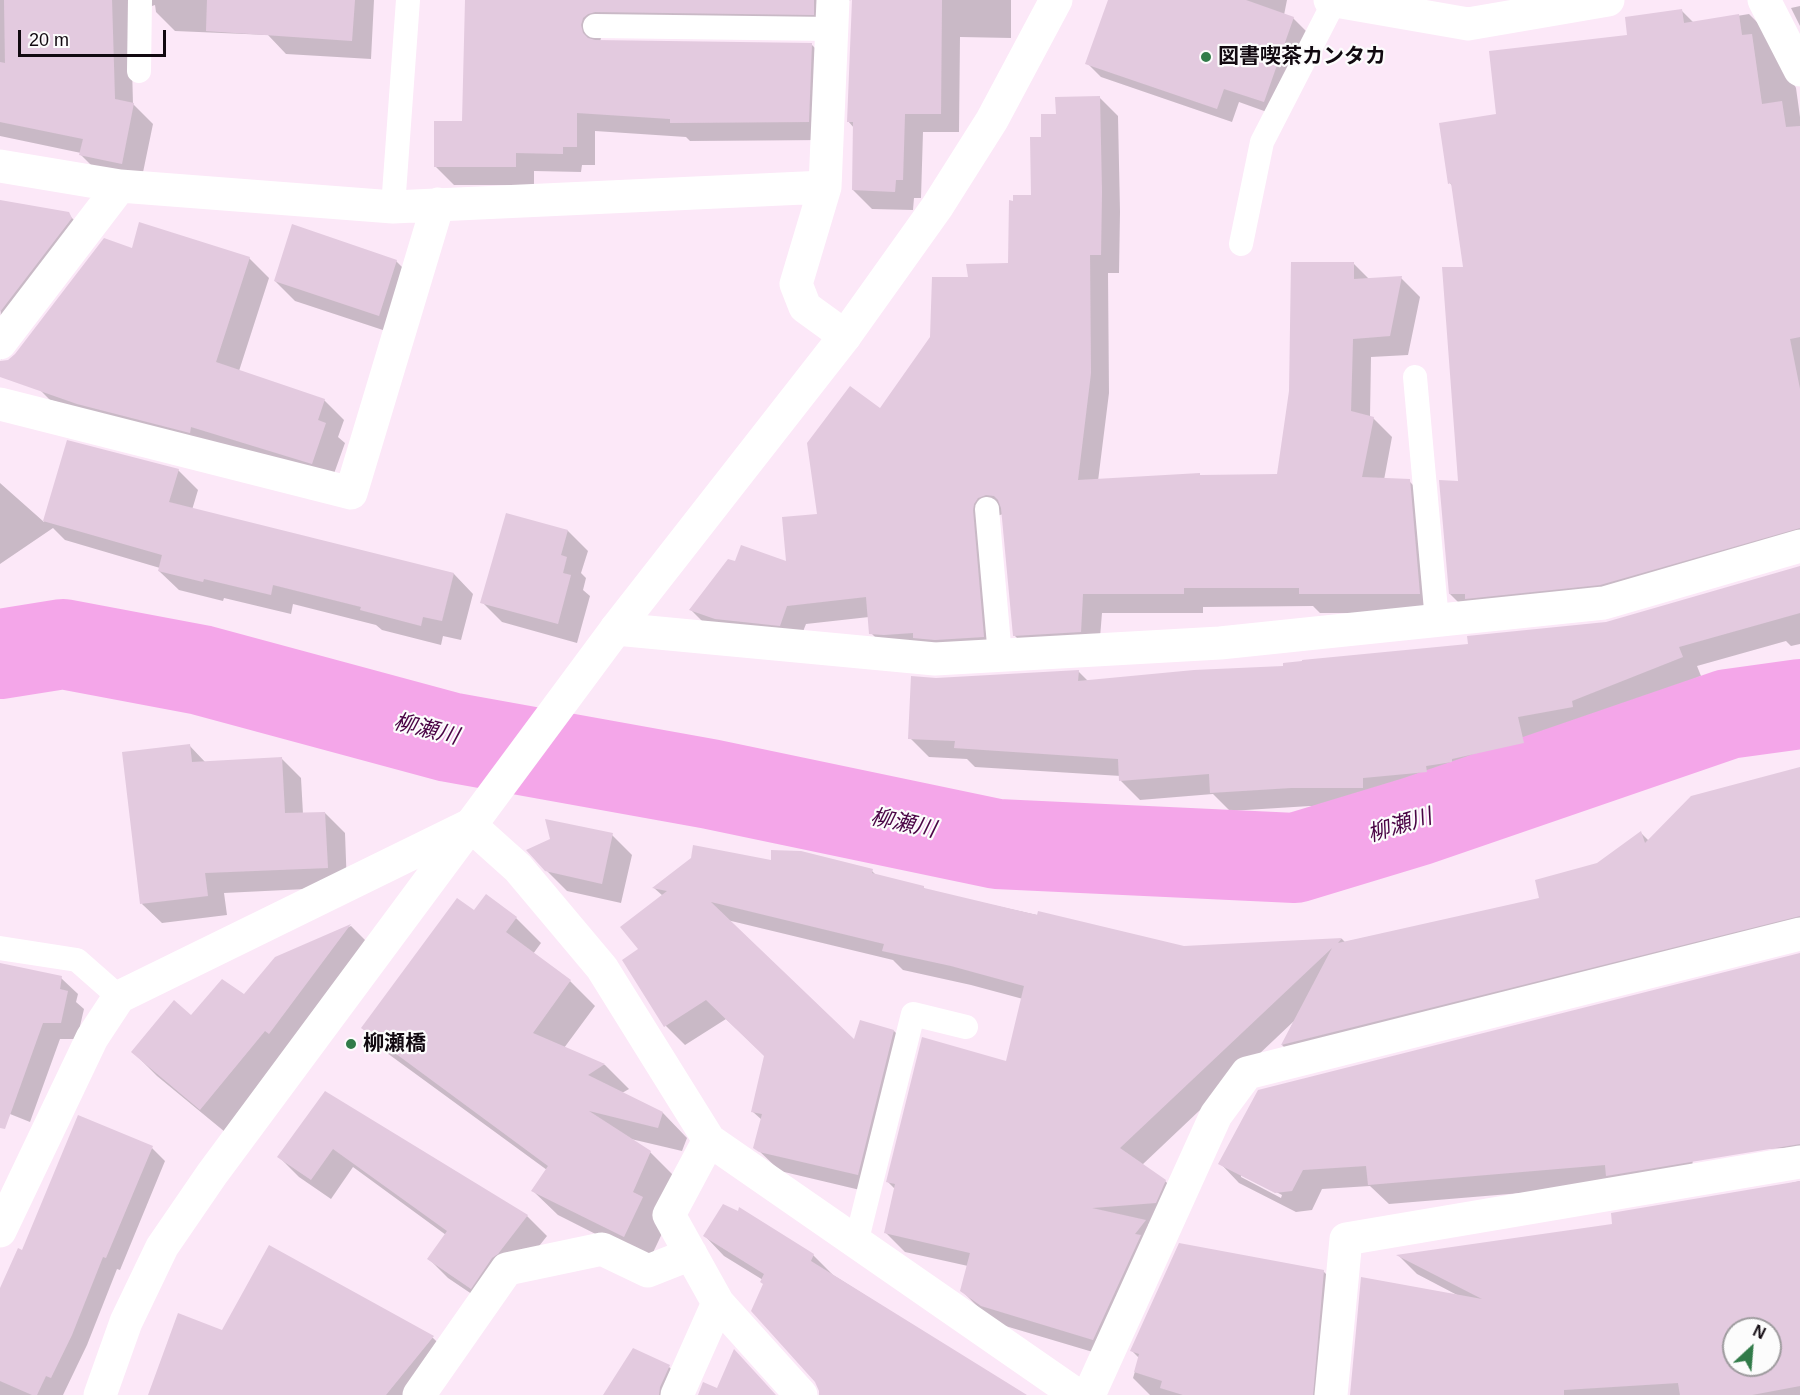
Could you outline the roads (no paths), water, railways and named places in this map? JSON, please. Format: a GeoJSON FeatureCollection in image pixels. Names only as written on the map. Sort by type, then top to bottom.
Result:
{"type":"FeatureCollection","features":[{"type":"Feature","properties":{"kind":"street"},"geometry":{"type":"LineString","coordinates":[[100,1395],[126,1322],[162,1247],[212,1174],[610,638],[845,336],[937,207],[992,120],[1056,0]]}},
{"type":"Feature","properties":{"kind":"street"},"geometry":{"type":"LineString","coordinates":[[1332,1],[1468,24],[1608,0]]}},
{"type":"Feature","properties":{"kind":"street"},"geometry":{"type":"LineString","coordinates":[[1764,0],[1800,70]]}},
{"type":"Feature","properties":{"kind":"street"},"geometry":{"type":"LineString","coordinates":[[832,15],[825,187],[796,284],[805,307],[845,336]]}},
{"type":"Feature","properties":{"kind":"street"},"geometry":{"type":"LineString","coordinates":[[0,166],[120,186],[393,207],[825,187]]}},
{"type":"Feature","properties":{"kind":"street"},"geometry":{"type":"LineString","coordinates":[[0,343],[120,186]]}},
{"type":"Feature","properties":{"kind":"street"},"geometry":{"type":"LineString","coordinates":[[0,404],[351,493],[438,204]]}},
{"type":"Feature","properties":{"kind":"street"},"geometry":{"type":"LineString","coordinates":[[610,638],[935,659],[1220,643],[1604,603],[1800,546]]}},
{"type":"Feature","properties":{"kind":"street"},"geometry":{"type":"LineString","coordinates":[[0,1231],[92,1038],[119,997],[474,820]]}},
{"type":"Feature","properties":{"kind":"street"},"geometry":{"type":"LineString","coordinates":[[474,820],[518,868],[602,968],[709,1140],[1077,1395]]}},
{"type":"Feature","properties":{"kind":"street"},"geometry":{"type":"LineString","coordinates":[[1089,1395],[1216,1115],[1247,1073],[1800,934]]}},
{"type":"Feature","properties":{"kind":"street"},"geometry":{"type":"LineString","coordinates":[[709,1140],[669,1215],[718,1303],[801,1395]]}},
{"type":"Feature","properties":{"kind":"street"},"geometry":{"type":"LineString","coordinates":[[1331,1395],[1346,1239],[1800,1162]]}},
{"type":"Feature","properties":{"kind":"street"},"geometry":{"type":"LineString","coordinates":[[418,1395],[507,1269],[602,1249],[648,1271],[691,1254]]}},
{"type":"Feature","properties":{"kind":"street"},"geometry":{"type":"LineString","coordinates":[[677,1395],[718,1303]]}},
{"type":"Feature","properties":{"kind":"lane"},"geometry":{"type":"LineString","coordinates":[[139,71],[140,0]]}},
{"type":"Feature","properties":{"kind":"lane"},"geometry":{"type":"LineString","coordinates":[[393,207],[408,0]]}},
{"type":"Feature","properties":{"kind":"lane"},"geometry":{"type":"LineString","coordinates":[[1241,244],[1262,142],[1332,1]]}},
{"type":"Feature","properties":{"kind":"lane"},"geometry":{"type":"LineString","coordinates":[[595,26],[832,15]]}},
{"type":"Feature","properties":{"kind":"lane"},"geometry":{"type":"LineString","coordinates":[[1415,377],[1437,621]]}},
{"type":"Feature","properties":{"kind":"lane"},"geometry":{"type":"LineString","coordinates":[[987,509],[1000,656]]}},
{"type":"Feature","properties":{"kind":"lane"},"geometry":{"type":"LineString","coordinates":[[0,948],[77,960],[119,997]]}},
{"type":"Feature","properties":{"kind":"lane"},"geometry":{"type":"LineString","coordinates":[[856,1243],[913,1014],[966,1027]]}},
{"type":"Feature","properties":{"kind":"waterway","name":"柳瀬川"},"geometry":{"type":"LineString","coordinates":[[0,654],[63,644],[201,670],[449,737],[710,784],[997,844],[1295,858],[1417,821],[1728,714],[1800,704]]}},
{"type":"Feature","properties":{"kind":"place","name":"図書喫茶カンタカ"},"geometry":{"type":"Point","coordinates":[1206,57]}},
{"type":"Feature","properties":{"kind":"place","name":"柳瀬橋"},"geometry":{"type":"Point","coordinates":[351,1044]}}]}
